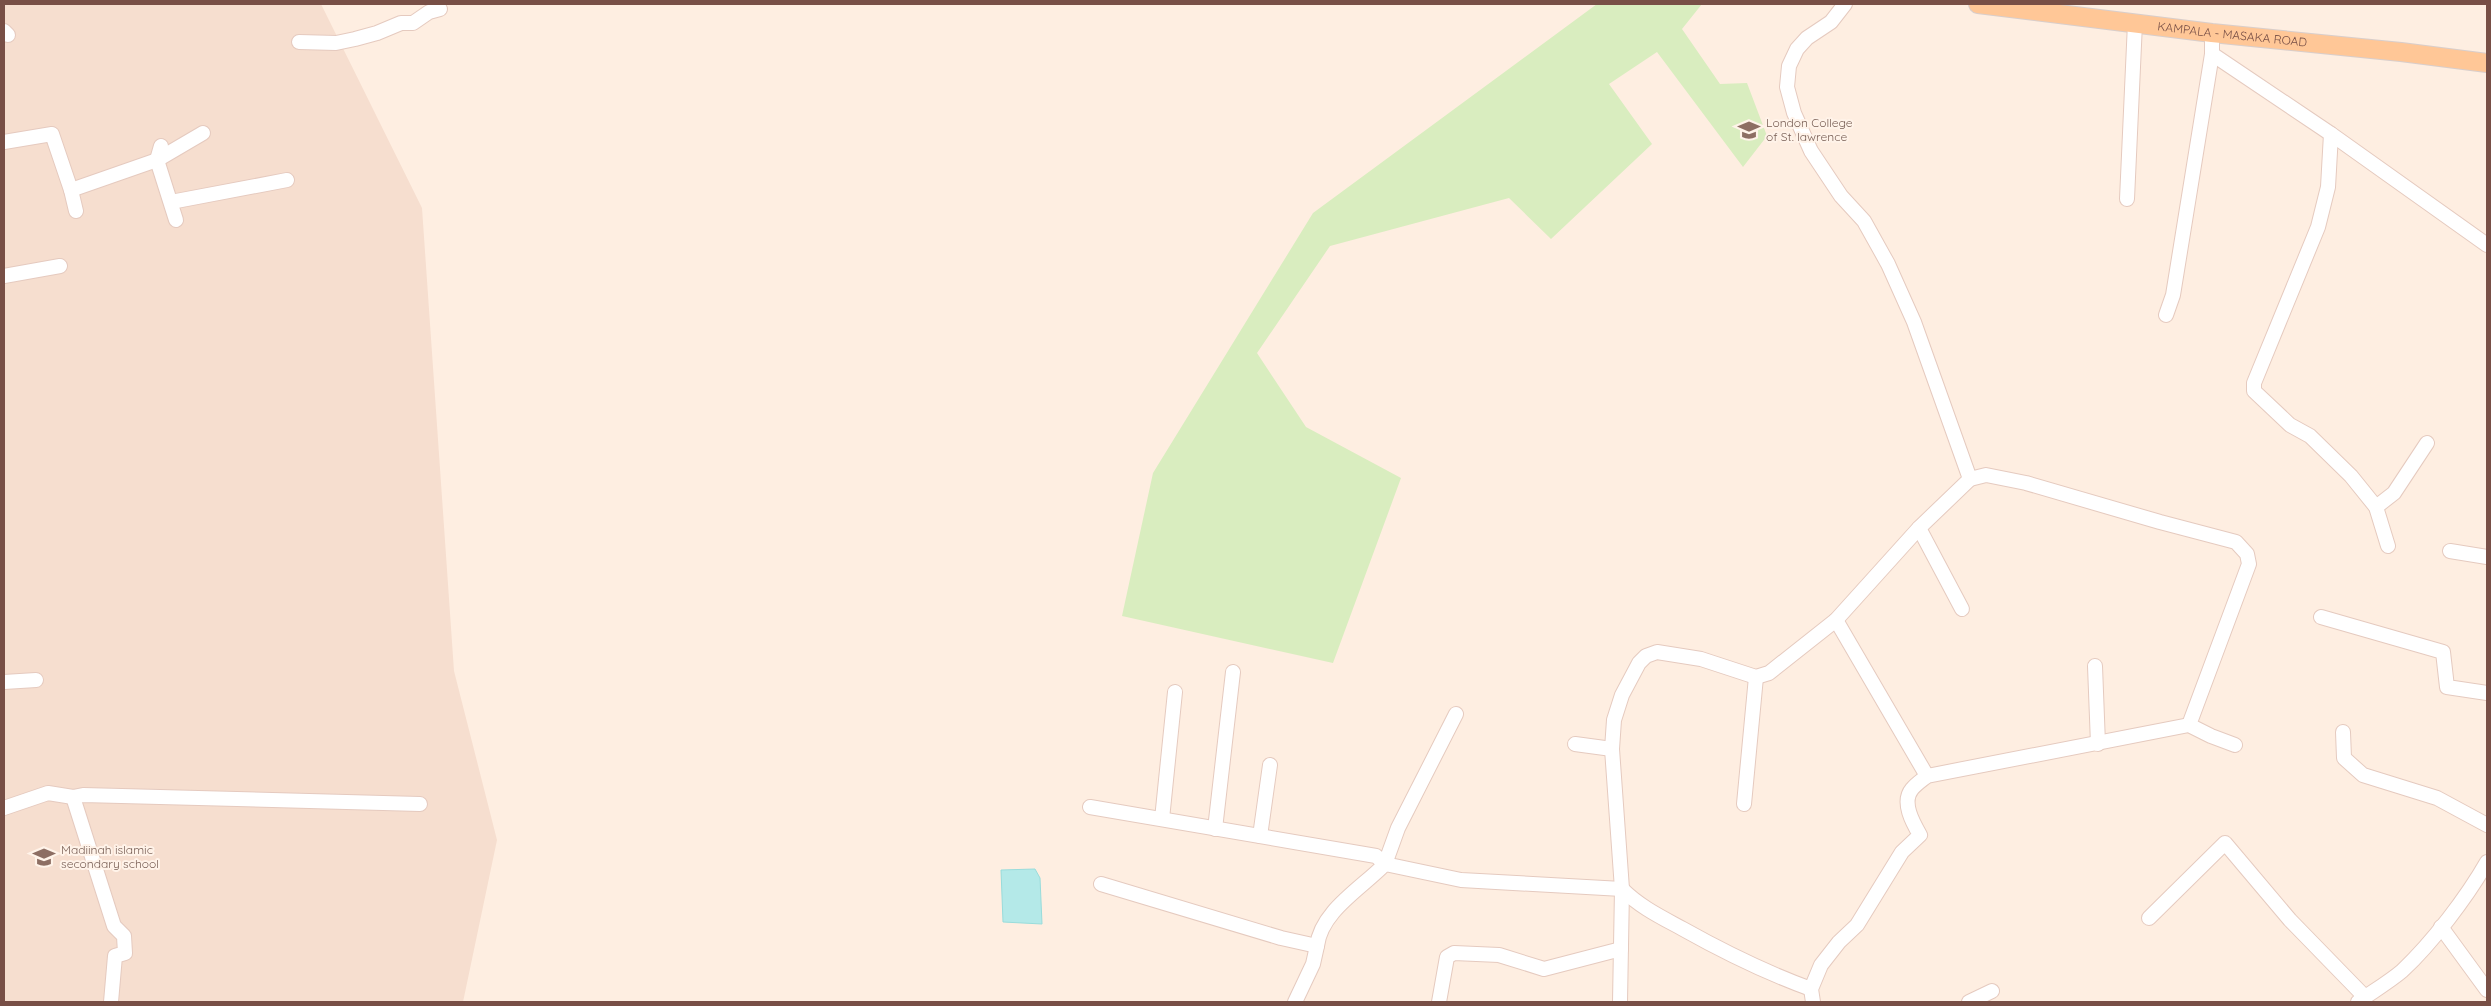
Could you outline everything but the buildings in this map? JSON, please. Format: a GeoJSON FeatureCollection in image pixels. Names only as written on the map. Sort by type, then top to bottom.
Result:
{"type":"FeatureCollection","features":[{"type":"Feature","properties":{"kind":"main road","name":"KAMPALA - MASAKA ROAD"},"geometry":{"type":"LineString","coordinates":[[1978,4],[2212,33],[2401,52],[2487,63]]}},
{"type":"Feature","properties":{"kind":"street"},"geometry":{"type":"LineString","coordinates":[[1845,4],[1832,22],[1807,38],[1797,49],[1789,66],[1787,87],[1794,113],[1811,150],[1842,196],[1864,221],[1888,264],[1914,322],[1970,479]]}},
{"type":"Feature","properties":{"kind":"street"},"geometry":{"type":"LineString","coordinates":[[299,42],[336,43],[378,33],[401,23],[413,23],[429,12],[440,9]]}},
{"type":"Feature","properties":{"kind":"street"},"geometry":{"type":"LineString","coordinates":[[2127,199],[2135,23]]}},
{"type":"Feature","properties":{"kind":"street"},"geometry":{"type":"LineString","coordinates":[[2166,315],[2173,295],[2212,54],[2212,33]]}},
{"type":"Feature","properties":{"kind":"street"},"geometry":{"type":"LineString","coordinates":[[2212,54],[2331,134],[2487,245]]}},
{"type":"Feature","properties":{"kind":"street"},"geometry":{"type":"LineString","coordinates":[[4,142],[52,134],[76,211]]}},
{"type":"Feature","properties":{"kind":"street"},"geometry":{"type":"LineString","coordinates":[[71,190],[157,160],[203,134]]}},
{"type":"Feature","properties":{"kind":"street"},"geometry":{"type":"LineString","coordinates":[[2331,134],[2328,187],[2318,227],[2254,383],[2254,391],[2290,425],[2310,436],[2351,476],[2376,507],[2388,546]]}},
{"type":"Feature","properties":{"kind":"street"},"geometry":{"type":"LineString","coordinates":[[161,146],[157,160],[176,220]]}},
{"type":"Feature","properties":{"kind":"street"},"geometry":{"type":"LineString","coordinates":[[171,202],[287,180]]}},
{"type":"Feature","properties":{"kind":"street"},"geometry":{"type":"LineString","coordinates":[[4,276],[60,266]]}},
{"type":"Feature","properties":{"kind":"street"},"geometry":{"type":"LineString","coordinates":[[2376,507],[2394,494],[2427,442]]}},
{"type":"Feature","properties":{"kind":"street"},"geometry":{"type":"LineString","coordinates":[[1620,1002],[1622,890],[1612,749],[1614,720],[1622,695],[1639,663],[1646,656],[1657,652],[1701,659],[1756,677],[1769,673],[1836,620],[1919,528],[1970,479],[1986,475],[2026,483],[2236,542],[2247,554],[2249,564],[2189,725]]}},
{"type":"Feature","properties":{"kind":"street"},"geometry":{"type":"LineString","coordinates":[[1919,528],[1962,610]]}},
{"type":"Feature","properties":{"kind":"street"},"geometry":{"type":"LineString","coordinates":[[2450,552],[2487,557]]}},
{"type":"Feature","properties":{"kind":"street"},"geometry":{"type":"LineString","coordinates":[[2321,617],[2443,652],[2447,686],[2487,693]]}},
{"type":"Feature","properties":{"kind":"street"},"geometry":{"type":"LineString","coordinates":[[1836,620],[1927,776]]}},
{"type":"Feature","properties":{"kind":"street"},"geometry":{"type":"LineString","coordinates":[[2095,666],[2098,744]]}},
{"type":"Feature","properties":{"kind":"street"},"geometry":{"type":"LineString","coordinates":[[1215,828],[1233,672]]}},
{"type":"Feature","properties":{"kind":"street"},"geometry":{"type":"LineString","coordinates":[[1744,804],[1756,677]]}},
{"type":"Feature","properties":{"kind":"street"},"geometry":{"type":"LineString","coordinates":[[4,682],[36,680]]}},
{"type":"Feature","properties":{"kind":"street"},"geometry":{"type":"LineString","coordinates":[[1162,819],[1175,692]]}},
{"type":"Feature","properties":{"kind":"street"},"geometry":{"type":"LineString","coordinates":[[1295,1002],[1313,964],[1318,933],[1338,908],[1385,864],[1398,828],[1456,714]]}},
{"type":"Feature","properties":{"kind":"street"},"geometry":{"type":"LineString","coordinates":[[1090,807],[1376,856],[1385,864],[1461,880],[1622,890],[1637,904],[1705,941],[1781,978],[1812,996],[1821,965],[1839,942],[1857,925],[1902,852],[1920,835],[1908,810],[1908,797],[1911,790],[1927,776],[2189,725],[2235,745]]}},
{"type":"Feature","properties":{"kind":"street"},"geometry":{"type":"LineString","coordinates":[[2343,732],[2344,758],[2363,775],[2436,798],[2487,825]]}},
{"type":"Feature","properties":{"kind":"street"},"geometry":{"type":"LineString","coordinates":[[1575,744],[1612,749]]}},
{"type":"Feature","properties":{"kind":"street"},"geometry":{"type":"LineString","coordinates":[[1260,836],[1270,764]]}},
{"type":"Feature","properties":{"kind":"street"},"geometry":{"type":"LineString","coordinates":[[4,808],[48,793],[73,797],[83,795],[420,804]]}},
{"type":"Feature","properties":{"kind":"street"},"geometry":{"type":"LineString","coordinates":[[73,797],[114,926],[124,936],[125,953],[115,956],[111,1002]]}},
{"type":"Feature","properties":{"kind":"street"},"geometry":{"type":"LineString","coordinates":[[2150,918],[2225,843],[2361,1000],[2402,971],[2477,880],[2487,862]]}},
{"type":"Feature","properties":{"kind":"street"},"geometry":{"type":"LineString","coordinates":[[1100,884],[1281,938],[1317,946]]}},
{"type":"Feature","properties":{"kind":"street"},"geometry":{"type":"LineString","coordinates":[[2441,926],[2487,990]]}},
{"type":"Feature","properties":{"kind":"street"},"geometry":{"type":"LineString","coordinates":[[1439,1002],[1448,957],[1454,954],[1499,955],[1544,969],[1621,949]]}},
{"type":"Feature","properties":{"kind":"street"},"geometry":{"type":"LineString","coordinates":[[1969,1002],[1992,991]]}},
{"type":"Feature","properties":{"kind":"shaded area"},"geometry":{"type":"Polygon","coordinates":[[[4,4],[321,4],[422,208],[454,671],[497,840],[463,1002],[4,1002],[4,4]]]}},
{"type":"Feature","properties":{"kind":"green space"},"geometry":{"type":"Polygon","coordinates":[[[1597,4],[1702,4],[1682,29],[1720,84],[1747,83],[1767,136],[1743,167],[1657,52],[1609,84],[1652,144],[1551,239],[1509,198],[1330,246],[1257,353],[1306,427],[1401,478],[1333,663],[1122,616],[1153,473],[1313,213],[1597,4]]]}},
{"type":"Feature","properties":{"kind":"water"},"geometry":{"type":"Polygon","coordinates":[[[1035,869],[1040,878],[1042,924],[1003,922],[1001,870],[1035,869]]]}},
{"type":"Feature","properties":{"kind":"place","name":"London College of St. lawrence"},"geometry":{"type":"Point","coordinates":[1749,130]}},
{"type":"Feature","properties":{"kind":"place","name":"Madiinah islamic secondary school"},"geometry":{"type":"Point","coordinates":[44,857]}}]}
